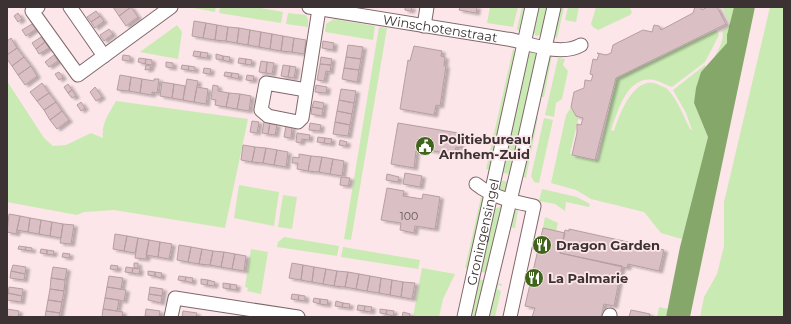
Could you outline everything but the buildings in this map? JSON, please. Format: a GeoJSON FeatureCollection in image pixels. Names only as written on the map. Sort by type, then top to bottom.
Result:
{"type":"FeatureCollection","features":[{"type":"Feature","properties":{"kind":"street"},"geometry":{"type":"LineString","coordinates":[[38,7],[32,11],[78,75],[171,7]]}},
{"type":"Feature","properties":{"kind":"street"},"geometry":{"type":"LineString","coordinates":[[70,7],[104,56]]}},
{"type":"Feature","properties":{"kind":"street"},"geometry":{"type":"LineString","coordinates":[[424,26],[427,7]]}},
{"type":"Feature","properties":{"kind":"street","name":"Groningensingel"},"geometry":{"type":"LineString","coordinates":[[464,317],[532,7]]}},
{"type":"Feature","properties":{"kind":"street","name":"Groningensingel"},"geometry":{"type":"LineString","coordinates":[[482,317],[554,7]]}},
{"type":"Feature","properties":{"kind":"street"},"geometry":{"type":"LineString","coordinates":[[306,90],[314,8]]}},
{"type":"Feature","properties":{"kind":"street","name":"Winschotenstraat"},"geometry":{"type":"LineString","coordinates":[[314,8],[524,43],[545,48]]}},
{"type":"Feature","properties":{"kind":"street"},"geometry":{"type":"LineString","coordinates":[[545,48],[575,48],[581,45]]}},
{"type":"Feature","properties":{"kind":"street"},"geometry":{"type":"LineString","coordinates":[[476,184],[483,190],[509,201],[534,206],[510,317]]}},
{"type":"Feature","properties":{"kind":"street"},"geometry":{"type":"LineString","coordinates":[[171,317],[175,298],[298,317]]}},
{"type":"Feature","properties":{"kind":"shaded area"},"geometry":{"type":"Polygon","coordinates":[[[189,7],[216,7],[215,12],[189,7]]]}},
{"type":"Feature","properties":{"kind":"shaded area"},"geometry":{"type":"Polygon","coordinates":[[[220,7],[255,7],[283,12],[281,23],[219,13],[220,7]]]}},
{"type":"Feature","properties":{"kind":"shaded area"},"geometry":{"type":"Polygon","coordinates":[[[490,7],[518,7],[513,27],[487,23],[490,7]]]}},
{"type":"Feature","properties":{"kind":"shaded area"},"geometry":{"type":"Polygon","coordinates":[[[522,7],[528,7],[522,28],[519,31],[517,29],[522,7]]]}},
{"type":"Feature","properties":{"kind":"shaded area"},"geometry":{"type":"Polygon","coordinates":[[[535,7],[551,7],[543,34],[536,36],[533,31],[535,7]]]}},
{"type":"Feature","properties":{"kind":"shaded area"},"geometry":{"type":"Polygon","coordinates":[[[558,7],[564,7],[557,39],[553,34],[558,7]]]}},
{"type":"Feature","properties":{"kind":"shaded area"},"geometry":{"type":"Polygon","coordinates":[[[568,7],[579,7],[576,22],[565,20],[568,7]]]}},
{"type":"Feature","properties":{"kind":"shaded area"},"geometry":{"type":"Polygon","coordinates":[[[596,7],[625,7],[630,8],[632,12],[630,15],[598,30],[591,24],[596,7]]]}},
{"type":"Feature","properties":{"kind":"shaded area"},"geometry":{"type":"Polygon","coordinates":[[[723,7],[734,7],[730,24],[723,9],[723,7]]]}},
{"type":"Feature","properties":{"kind":"shaded area"},"geometry":{"type":"Polygon","coordinates":[[[734,7],[755,7],[690,317],[666,317],[680,247],[708,137],[694,103],[696,88],[701,72],[727,43],[727,35],[734,7]]]}},
{"type":"Feature","properties":{"kind":"shaded area"},"geometry":{"type":"Polygon","coordinates":[[[770,7],[784,7],[784,317],[700,317],[704,297],[717,274],[724,246],[724,202],[770,7]]]}},
{"type":"Feature","properties":{"kind":"shaded area"},"geometry":{"type":"Polygon","coordinates":[[[288,13],[306,15],[308,19],[308,27],[286,24],[288,13]]]}},
{"type":"Feature","properties":{"kind":"shaded area"},"geometry":{"type":"Polygon","coordinates":[[[334,19],[375,26],[373,40],[325,32],[326,24],[334,19]]]}},
{"type":"Feature","properties":{"kind":"shaded area"},"geometry":{"type":"Polygon","coordinates":[[[177,25],[182,32],[178,59],[140,52],[177,25]]]}},
{"type":"Feature","properties":{"kind":"shaded area"},"geometry":{"type":"Polygon","coordinates":[[[729,26],[727,43],[714,58],[723,38],[722,31],[729,26]]]}},
{"type":"Feature","properties":{"kind":"shaded area"},"geometry":{"type":"Polygon","coordinates":[[[379,27],[387,28],[351,240],[344,239],[379,27]]]}},
{"type":"Feature","properties":{"kind":"shaded area"},"geometry":{"type":"Polygon","coordinates":[[[716,30],[719,35],[705,62],[672,87],[654,80],[645,80],[637,83],[630,89],[617,113],[611,130],[614,131],[620,114],[630,96],[644,84],[652,83],[668,90],[678,104],[690,129],[692,130],[686,113],[673,90],[705,65],[706,67],[701,72],[694,103],[708,137],[682,239],[661,233],[644,212],[591,199],[576,190],[551,183],[566,115],[572,106],[583,99],[570,154],[598,160],[616,78],[716,30]]]}},
{"type":"Feature","properties":{"kind":"shaded area"},"geometry":{"type":"Polygon","coordinates":[[[513,49],[517,53],[492,171],[486,169],[513,49]]]}},
{"type":"Feature","properties":{"kind":"shaded area"},"geometry":{"type":"Polygon","coordinates":[[[531,51],[538,56],[514,175],[499,172],[528,52],[531,51]]]}},
{"type":"Feature","properties":{"kind":"shaded area"},"geometry":{"type":"Polygon","coordinates":[[[552,56],[544,97],[542,97],[540,87],[547,59],[552,56]]]}},
{"type":"Feature","properties":{"kind":"shaded area"},"geometry":{"type":"Polygon","coordinates":[[[558,58],[565,59],[563,65],[568,71],[562,99],[556,103],[554,117],[545,115],[558,58]]]}},
{"type":"Feature","properties":{"kind":"shaded area"},"geometry":{"type":"Polygon","coordinates":[[[7,81],[44,138],[53,146],[66,145],[91,133],[103,138],[104,123],[116,101],[248,119],[225,228],[114,210],[84,212],[77,215],[7,202],[7,81]]]}},
{"type":"Feature","properties":{"kind":"shaded area"},"geometry":{"type":"Polygon","coordinates":[[[538,117],[526,178],[520,176],[532,122],[538,117]]]}},
{"type":"Feature","properties":{"kind":"shaded area"},"geometry":{"type":"Polygon","coordinates":[[[544,118],[553,120],[539,183],[534,182],[531,176],[544,118]]]}},
{"type":"Feature","properties":{"kind":"shaded area"},"geometry":{"type":"Polygon","coordinates":[[[497,180],[510,182],[507,193],[500,189],[497,180]]]}},
{"type":"Feature","properties":{"kind":"shaded area"},"geometry":{"type":"Polygon","coordinates":[[[239,185],[279,192],[274,226],[234,218],[239,185]]]}},
{"type":"Feature","properties":{"kind":"shaded area"},"geometry":{"type":"Polygon","coordinates":[[[542,189],[577,197],[590,204],[589,207],[566,202],[565,211],[555,204],[539,201],[542,189]]]}},
{"type":"Feature","properties":{"kind":"shaded area"},"geometry":{"type":"Polygon","coordinates":[[[283,195],[297,197],[292,229],[278,227],[283,195]]]}},
{"type":"Feature","properties":{"kind":"shaded area"},"geometry":{"type":"Polygon","coordinates":[[[481,197],[484,200],[471,270],[465,268],[481,197]]]}},
{"type":"Feature","properties":{"kind":"shaded area"},"geometry":{"type":"Polygon","coordinates":[[[503,205],[487,273],[476,271],[492,213],[495,209],[503,205]]]}},
{"type":"Feature","properties":{"kind":"shaded area"},"geometry":{"type":"Polygon","coordinates":[[[518,210],[515,228],[508,227],[511,212],[518,210]]]}},
{"type":"Feature","properties":{"kind":"shaded area"},"geometry":{"type":"Polygon","coordinates":[[[545,217],[558,223],[556,231],[543,228],[545,217]]]}},
{"type":"Feature","properties":{"kind":"shaded area"},"geometry":{"type":"Polygon","coordinates":[[[284,237],[339,246],[337,256],[277,247],[278,242],[284,237]]]}},
{"type":"Feature","properties":{"kind":"shaded area"},"geometry":{"type":"Polygon","coordinates":[[[343,247],[420,260],[418,269],[341,257],[343,247]]]}},
{"type":"Feature","properties":{"kind":"shaded area"},"geometry":{"type":"Polygon","coordinates":[[[251,249],[268,252],[261,294],[247,291],[248,288],[245,287],[251,249]]]}},
{"type":"Feature","properties":{"kind":"shaded area"},"geometry":{"type":"Polygon","coordinates":[[[422,268],[455,274],[443,299],[439,317],[413,317],[422,268]]]}},
{"type":"Feature","properties":{"kind":"shaded area"},"geometry":{"type":"Polygon","coordinates":[[[475,278],[486,281],[478,317],[466,317],[475,278]]]}},
{"type":"Feature","properties":{"kind":"shaded area"},"geometry":{"type":"Polygon","coordinates":[[[496,283],[502,284],[502,286],[498,285],[497,289],[501,291],[495,317],[485,317],[496,283]]]}},
{"type":"Feature","properties":{"kind":"shaded area"},"geometry":{"type":"Polygon","coordinates":[[[659,307],[668,309],[666,317],[657,317],[659,307]]]}},
{"type":"Feature","properties":{"kind":"place","name":"Politiebureau Arnhem-Zuid"},"geometry":{"type":"Point","coordinates":[425,146]}},
{"type":"Feature","properties":{"kind":"place","name":"Dragon Garden"},"geometry":{"type":"Point","coordinates":[542,245]}},
{"type":"Feature","properties":{"kind":"place","name":"La Palmarie"},"geometry":{"type":"Point","coordinates":[534,278]}}]}
